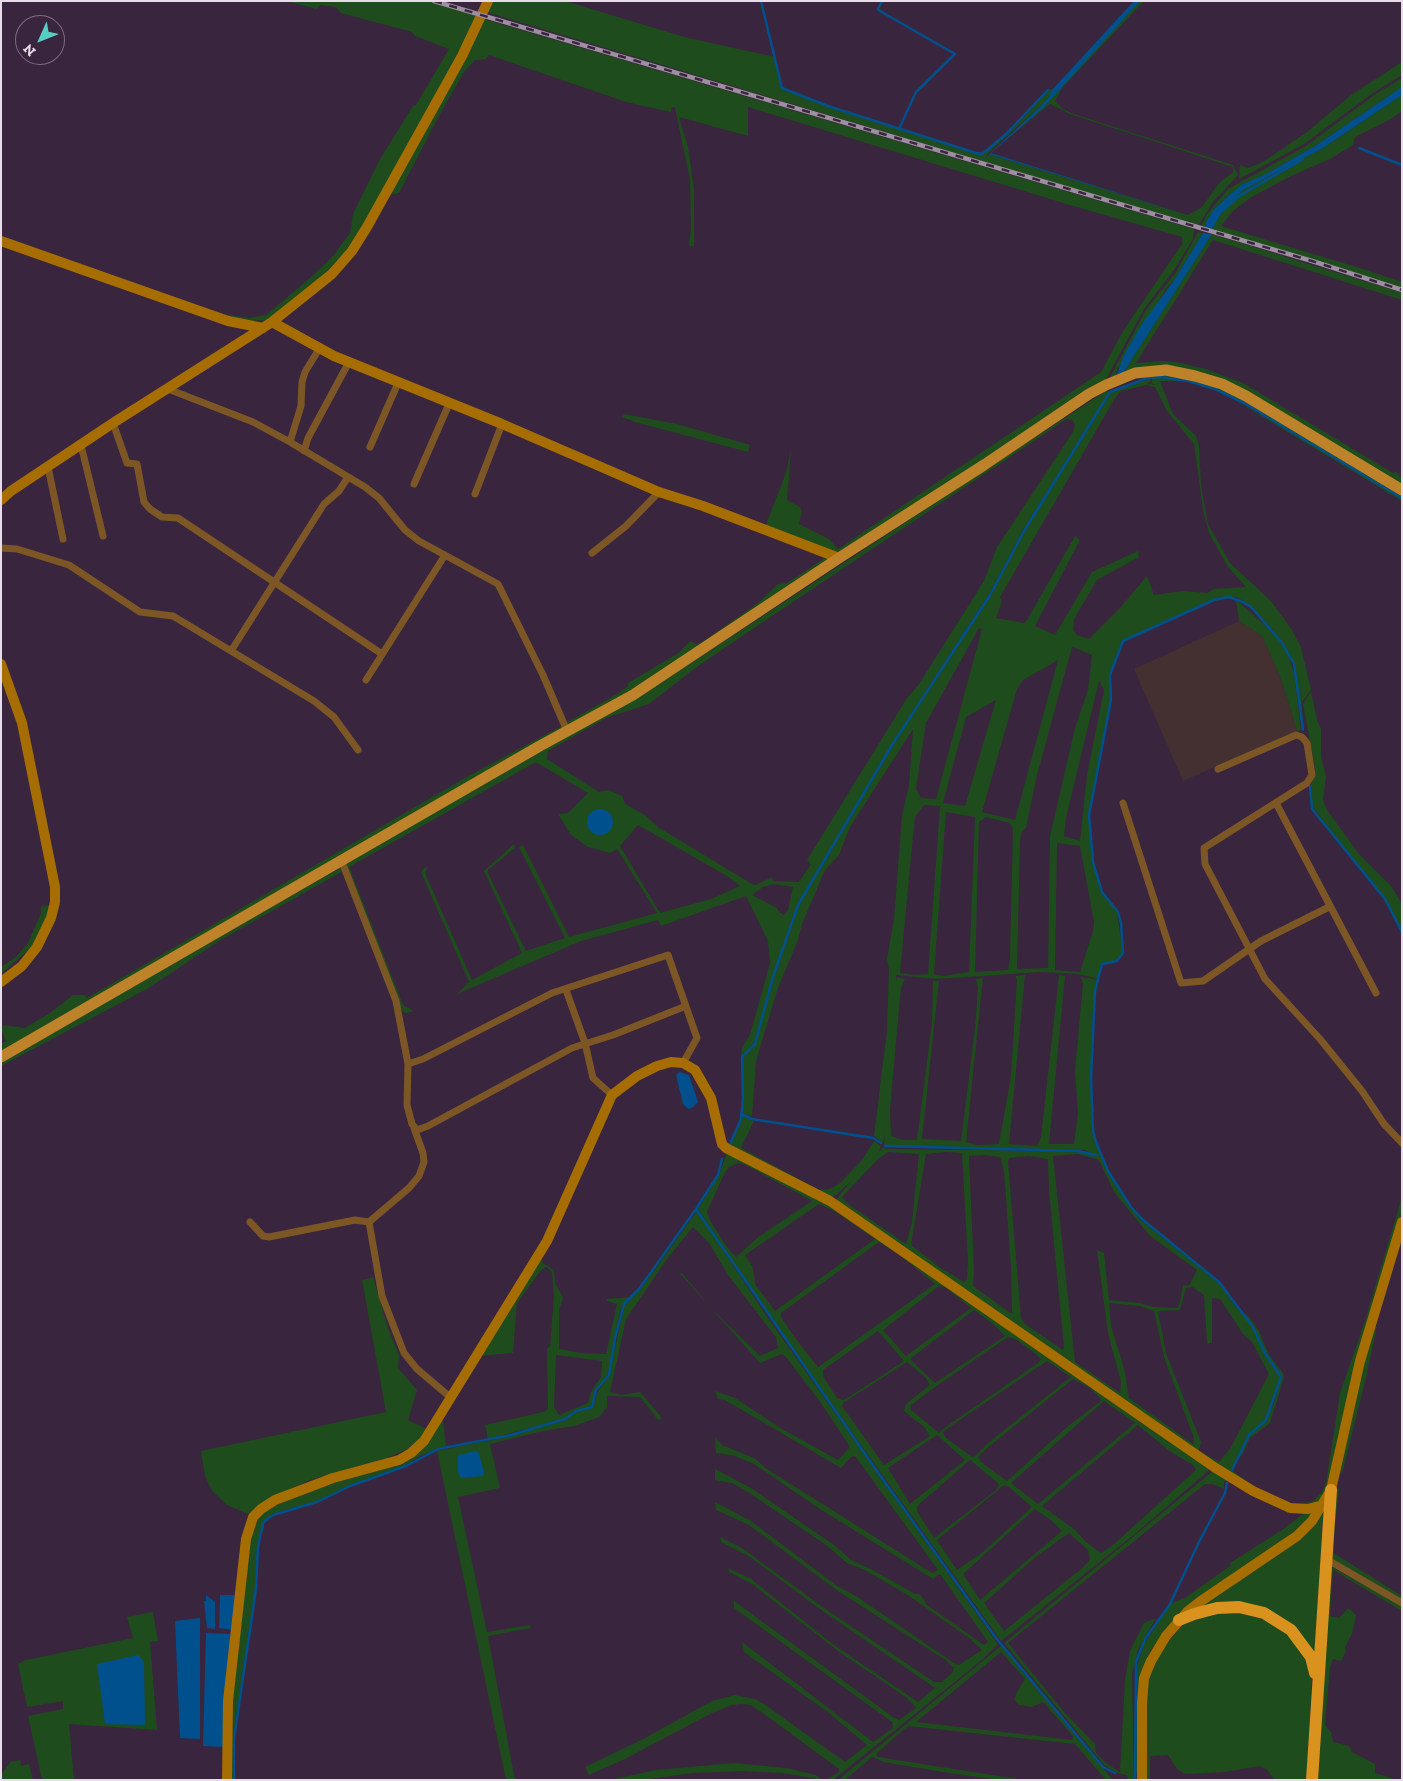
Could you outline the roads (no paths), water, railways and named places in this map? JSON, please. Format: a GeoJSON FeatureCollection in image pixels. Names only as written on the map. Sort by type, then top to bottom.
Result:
{"type":"FeatureCollection","features":[{"type":"Feature","properties":{"kind":"highway"},"geometry":{"type":"LineString","coordinates":[[1312,1780],[1331,1490]]}},
{"type":"Feature","properties":{"kind":"highway"},"geometry":{"type":"LineString","coordinates":[[1179,1620],[1207,1610],[1239,1607],[1272,1617],[1291,1630],[1311,1657],[1317,1692]]}},
{"type":"Feature","properties":{"kind":"main road"},"geometry":{"type":"LineString","coordinates":[[1,1057],[567,731],[633,695],[838,558],[984,466],[1088,394],[1135,373],[1152,371],[1180,372],[1222,384],[1246,396],[1402,490]]}},
{"type":"Feature","properties":{"kind":"street"},"geometry":{"type":"LineString","coordinates":[[1,500],[11,491],[113,423],[267,325],[332,274],[352,251],[367,227],[457,64],[488,1]]}},
{"type":"Feature","properties":{"kind":"street"},"geometry":{"type":"LineString","coordinates":[[1,242],[228,321],[267,325],[398,383],[502,424],[659,492],[703,506],[838,558]]}},
{"type":"Feature","properties":{"kind":"street"},"geometry":{"type":"LineString","coordinates":[[290,442],[301,406],[302,382],[305,372],[319,349]]}},
{"type":"Feature","properties":{"kind":"street"},"geometry":{"type":"LineString","coordinates":[[304,451],[308,438],[349,362]]}},
{"type":"Feature","properties":{"kind":"street"},"geometry":{"type":"LineString","coordinates":[[370,447],[398,383]]}},
{"type":"Feature","properties":{"kind":"street"},"geometry":{"type":"LineString","coordinates":[[168,389],[253,422],[290,442],[379,498],[405,530],[419,541],[498,584],[543,675],[567,731]]}},
{"type":"Feature","properties":{"kind":"street"},"geometry":{"type":"LineString","coordinates":[[414,484],[449,404]]}},
{"type":"Feature","properties":{"kind":"street"},"geometry":{"type":"LineString","coordinates":[[113,423],[127,463],[138,464],[144,502],[150,509],[162,517],[178,518],[382,654]]}},
{"type":"Feature","properties":{"kind":"street"},"geometry":{"type":"LineString","coordinates":[[475,494],[502,424]]}},
{"type":"Feature","properties":{"kind":"street"},"geometry":{"type":"LineString","coordinates":[[81,445],[103,536]]}},
{"type":"Feature","properties":{"kind":"street"},"geometry":{"type":"LineString","coordinates":[[48,467],[63,539]]}},
{"type":"Feature","properties":{"kind":"street"},"geometry":{"type":"LineString","coordinates":[[231,652],[324,504],[339,491],[348,477]]}},
{"type":"Feature","properties":{"kind":"street"},"geometry":{"type":"LineString","coordinates":[[592,553],[626,526],[659,492]]}},
{"type":"Feature","properties":{"kind":"street"},"geometry":{"type":"LineString","coordinates":[[1,548],[17,549],[68,565],[134,608],[152,614],[173,616],[314,701],[334,717],[358,750]]}},
{"type":"Feature","properties":{"kind":"street"},"geometry":{"type":"LineString","coordinates":[[366,680],[445,556]]}},
{"type":"Feature","properties":{"kind":"street"},"geometry":{"type":"LineString","coordinates":[[1,664],[22,723],[55,887],[51,918],[37,947],[22,966],[1,982]]}},
{"type":"Feature","properties":{"kind":"street"},"geometry":{"type":"LineString","coordinates":[[1218,769],[1296,735],[1302,737],[1310,752],[1312,775],[1298,790],[1228,831],[1204,848],[1203,854],[1211,878],[1270,985],[1320,1040],[1362,1091],[1384,1124],[1402,1144]]}},
{"type":"Feature","properties":{"kind":"street"},"geometry":{"type":"LineString","coordinates":[[1123,802],[1181,983],[1203,981],[1261,941],[1329,907]]}},
{"type":"Feature","properties":{"kind":"street"},"geometry":{"type":"LineString","coordinates":[[1276,803],[1329,907],[1376,993]]}},
{"type":"Feature","properties":{"kind":"street"},"geometry":{"type":"LineString","coordinates":[[250,1222],[263,1236],[269,1237],[355,1220],[368,1222],[414,1183],[422,1169],[423,1153],[407,1105],[408,1064],[396,1001],[342,862]]}},
{"type":"Feature","properties":{"kind":"street"},"geometry":{"type":"LineString","coordinates":[[408,1064],[423,1059],[552,993],[566,990],[668,955],[697,1038],[683,1063]]}},
{"type":"Feature","properties":{"kind":"street"},"geometry":{"type":"LineString","coordinates":[[566,990],[585,1043],[594,1078],[612,1095]]}},
{"type":"Feature","properties":{"kind":"street"},"geometry":{"type":"LineString","coordinates":[[412,1124],[417,1130],[428,1126],[508,1081],[585,1043],[613,1035],[686,1006]]}},
{"type":"Feature","properties":{"kind":"street"},"geometry":{"type":"LineString","coordinates":[[227,1780],[228,1701],[246,1539],[253,1517],[261,1508],[275,1500],[333,1478],[383,1465],[406,1456],[428,1435],[547,1241],[612,1095],[636,1076],[671,1062],[683,1063],[696,1070],[711,1098],[722,1144],[726,1148],[830,1201],[1214,1467],[1253,1492],[1290,1508],[1308,1510],[1323,1505]]}},
{"type":"Feature","properties":{"kind":"street"},"geometry":{"type":"LineString","coordinates":[[368,1222],[382,1296],[404,1353],[417,1369],[450,1397]]}},
{"type":"Feature","properties":{"kind":"street"},"geometry":{"type":"LineString","coordinates":[[1142,1780],[1144,1678],[1155,1653],[1179,1620],[1215,1590],[1297,1536],[1323,1505],[1331,1490],[1360,1361],[1402,1222]]}},
{"type":"Feature","properties":{"kind":"street"},"geometry":{"type":"LineString","coordinates":[[1326,1559],[1402,1603]]}},
{"type":"Feature","properties":{"kind":"water"},"geometry":{"type":"Polygon","coordinates":[[[1134,1],[1140,1],[1044,107],[991,153],[1188,215],[989,154],[1041,106],[1050,96],[1051,91],[1134,1]]]}},
{"type":"Feature","properties":{"kind":"water"},"geometry":{"type":"Polygon","coordinates":[[[1402,87],[1402,95],[1323,148],[1243,190],[1224,209],[1212,229],[1206,229],[1206,222],[1214,209],[1241,185],[1266,174],[1315,146],[1402,87]]]}},
{"type":"Feature","properties":{"kind":"water"},"geometry":{"type":"Polygon","coordinates":[[[1203,233],[1212,234],[1123,373],[1117,374],[1125,353],[1142,324],[1175,279],[1203,233]]]}},
{"type":"Feature","properties":{"kind":"water"},"geometry":{"type":"Polygon","coordinates":[[[600,809],[609,813],[613,822],[609,831],[600,835],[591,831],[587,822],[591,813],[600,809]]]}},
{"type":"Feature","properties":{"kind":"water"},"geometry":{"type":"Polygon","coordinates":[[[680,1072],[689,1075],[698,1102],[692,1108],[688,1109],[683,1104],[676,1075],[680,1072]]]}},
{"type":"Feature","properties":{"kind":"water"},"geometry":{"type":"Polygon","coordinates":[[[475,1451],[479,1453],[483,1476],[461,1478],[458,1472],[458,1455],[475,1451]]]}},
{"type":"Feature","properties":{"kind":"water"},"geometry":{"type":"Polygon","coordinates":[[[206,1595],[215,1602],[215,1629],[207,1628],[204,1601],[206,1601],[206,1595]]]}},
{"type":"Feature","properties":{"kind":"water"},"geometry":{"type":"Polygon","coordinates":[[[220,1595],[237,1595],[235,1630],[219,1628],[220,1595]]]}},
{"type":"Feature","properties":{"kind":"water"},"geometry":{"type":"Polygon","coordinates":[[[200,1618],[200,1739],[180,1738],[175,1621],[200,1618]]]}},
{"type":"Feature","properties":{"kind":"water"},"geometry":{"type":"Polygon","coordinates":[[[206,1633],[235,1634],[224,1747],[203,1746],[206,1633]]]}},
{"type":"Feature","properties":{"kind":"water"},"geometry":{"type":"Polygon","coordinates":[[[138,1655],[144,1662],[145,1725],[105,1724],[97,1664],[138,1655]]]}},
{"type":"Feature","properties":{"kind":"waterway"},"geometry":{"type":"LineString","coordinates":[[761,1],[782,88],[828,106],[976,153],[982,154],[1006,134],[1048,90]]}},
{"type":"Feature","properties":{"kind":"waterway"},"geometry":{"type":"LineString","coordinates":[[882,1],[878,9],[880,11],[955,54],[916,92],[899,129]]}},
{"type":"Feature","properties":{"kind":"waterway"},"geometry":{"type":"LineString","coordinates":[[1359,148],[1402,165]]}},
{"type":"Feature","properties":{"kind":"waterway"},"geometry":{"type":"LineString","coordinates":[[1222,211],[1239,196],[1303,159]]}},
{"type":"Feature","properties":{"kind":"waterway"},"geometry":{"type":"LineString","coordinates":[[730,1144],[741,1119],[743,1098],[742,1057],[755,1044],[773,977],[798,905],[892,745],[990,595],[1024,531],[1110,392],[1148,378],[1160,377],[1188,381],[1215,389],[1244,403],[1402,498]]}},
{"type":"Feature","properties":{"kind":"waterway"},"geometry":{"type":"LineString","coordinates":[[1232,1470],[1249,1435],[1266,1420],[1281,1377],[1265,1353],[1253,1327],[1219,1282],[1143,1220],[1131,1207],[1108,1171],[1096,1142],[1093,1131],[1091,1078],[1095,990],[1102,964],[1117,961],[1123,953],[1121,923],[1118,912],[1102,892],[1093,862],[1089,815],[1111,700],[1110,675],[1123,641],[1214,600],[1229,597],[1243,602],[1252,608],[1282,643],[1294,664],[1303,730]]}},
{"type":"Feature","properties":{"kind":"waterway"},"geometry":{"type":"LineString","coordinates":[[1310,786],[1312,809],[1385,899],[1402,932]]}},
{"type":"Feature","properties":{"kind":"waterway"},"geometry":{"type":"LineString","coordinates":[[741,1114],[752,1119],[873,1138],[881,1143]]}},
{"type":"Feature","properties":{"kind":"waterway"},"geometry":{"type":"LineString","coordinates":[[885,1146],[1078,1151],[1096,1155]]}},
{"type":"Feature","properties":{"kind":"waterway"},"geometry":{"type":"LineString","coordinates":[[722,1159],[718,1175],[696,1209],[872,1464],[996,1638],[1103,1767],[1115,1773]]}},
{"type":"Feature","properties":{"kind":"waterway"},"geometry":{"type":"LineString","coordinates":[[234,1780],[234,1739],[256,1589],[258,1547],[263,1523],[273,1515],[317,1502],[350,1486],[406,1466],[438,1449],[511,1435],[565,1419],[576,1411],[592,1407],[596,1390],[609,1375],[615,1338],[624,1304],[639,1289],[696,1209]]}},
{"type":"Feature","properties":{"kind":"waterway"},"geometry":{"type":"LineString","coordinates":[[1135,1780],[1136,1662],[1145,1639],[1170,1604],[1199,1542],[1225,1493],[1227,1483]]}},
{"type":"Feature","properties":{"kind":"railway"},"geometry":{"type":"LineString","coordinates":[[434,1],[1312,261],[1402,290]]}}]}
